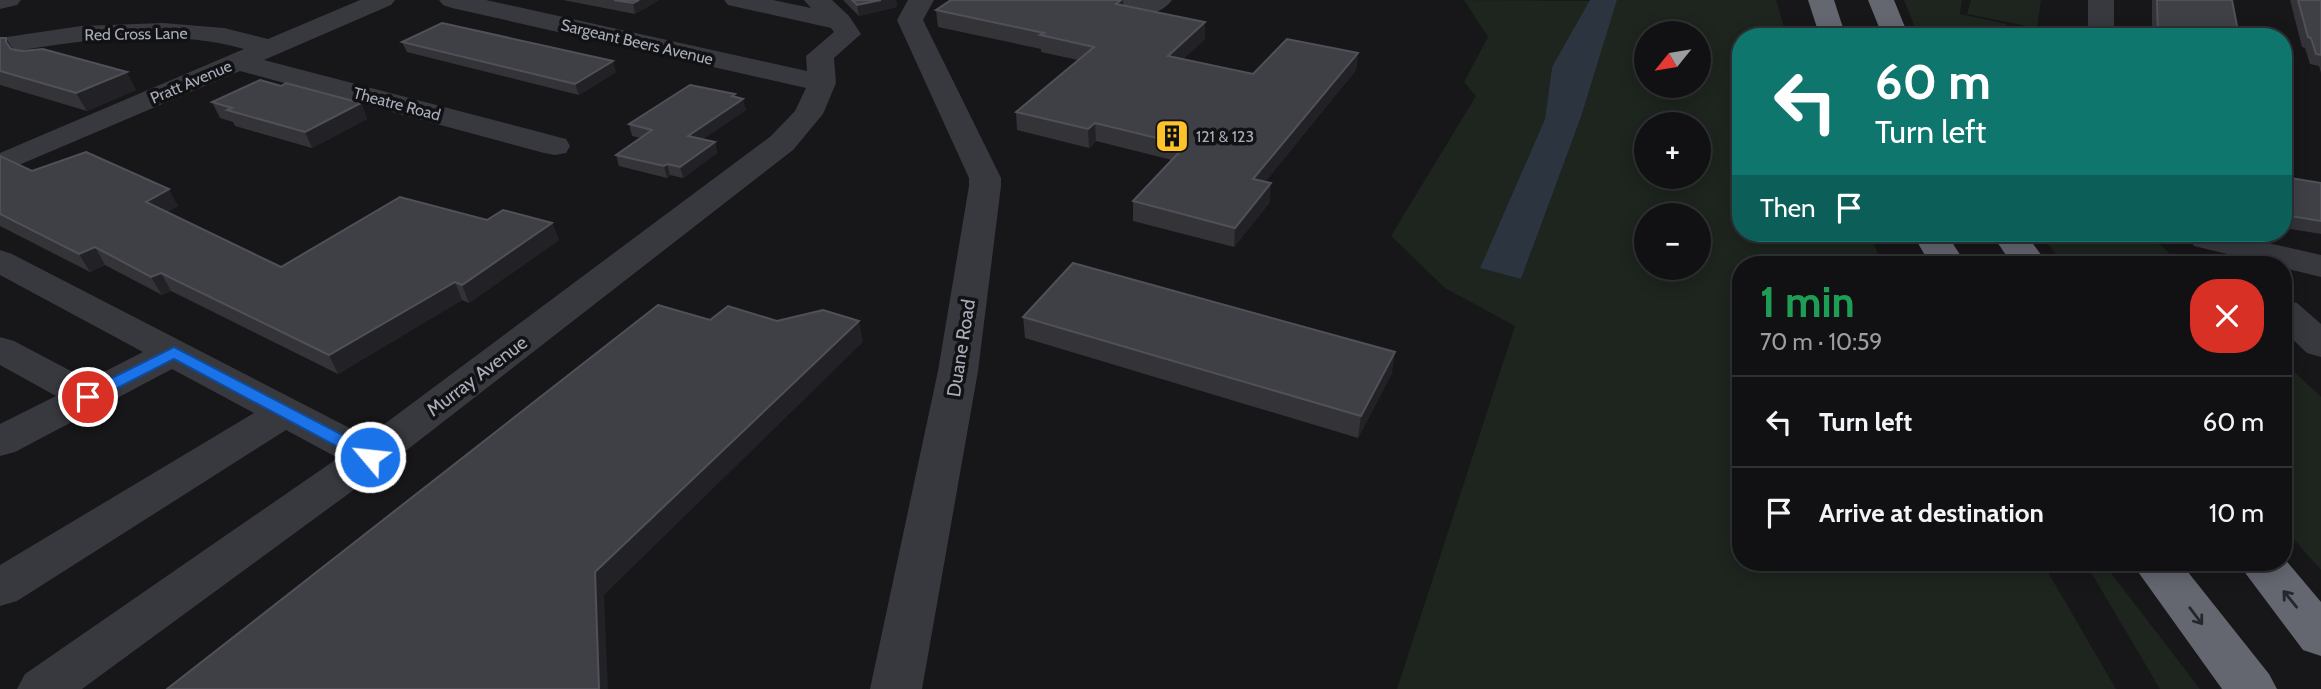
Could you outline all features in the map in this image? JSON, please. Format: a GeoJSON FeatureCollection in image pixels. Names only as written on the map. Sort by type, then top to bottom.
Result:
{"type":"FeatureCollection","features":[{"type":"Feature","properties":{"kind":"highway"},"geometry":{"type":"LineString","coordinates":[[1821,0],[1830,28]]}},
{"type":"Feature","properties":{"kind":"highway"},"geometry":{"type":"LineString","coordinates":[[1881,0],[1892,28]]}},
{"type":"Feature","properties":{"kind":"highway"},"geometry":{"type":"LineString","coordinates":[[2161,571],[2251,689]]}},
{"type":"Feature","properties":{"kind":"highway"},"geometry":{"type":"LineString","coordinates":[[2267,571],[2321,636]]}},
{"type":"Feature","properties":{"kind":"street"},"geometry":{"type":"LineString","coordinates":[[0,1],[8,0]]}},
{"type":"Feature","properties":{"kind":"street","name":"Pratt Avenue"},"geometry":{"type":"LineString","coordinates":[[0,164],[382,0]]}},
{"type":"Feature","properties":{"kind":"street","name":"Sargeant Beers Avenue"},"geometry":{"type":"LineString","coordinates":[[452,0],[822,83]]}},
{"type":"Feature","properties":{"kind":"street"},"geometry":{"type":"LineString","coordinates":[[737,0],[840,22]]}},
{"type":"Feature","properties":{"kind":"street"},"geometry":{"type":"LineString","coordinates":[[817,0],[840,22]]}},
{"type":"Feature","properties":{"kind":"street"},"geometry":{"type":"LineString","coordinates":[[1106,0],[1138,7],[1149,6],[1159,0]]}},
{"type":"Feature","properties":{"kind":"street"},"geometry":{"type":"LineString","coordinates":[[2101,0],[2101,28]]}},
{"type":"Feature","properties":{"kind":"street","name":"Duane Road"},"geometry":{"type":"LineString","coordinates":[[896,689],[958,371],[985,186],[985,178],[915,10]]}},
{"type":"Feature","properties":{"kind":"street","name":"Murray Avenue"},"geometry":{"type":"LineString","coordinates":[[43,689],[370,457],[782,143],[808,114],[822,83],[820,56],[848,34],[840,22]]}},
{"type":"Feature","properties":{"kind":"street","name":"Red Cross Lane"},"geometry":{"type":"LineString","coordinates":[[0,46],[85,34],[166,31],[219,35],[270,48]]}},
{"type":"Feature","properties":{"kind":"street"},"geometry":{"type":"LineString","coordinates":[[0,69],[34,58],[56,55],[83,62]]}},
{"type":"Feature","properties":{"kind":"street","name":"Theatre Road"},"geometry":{"type":"LineString","coordinates":[[238,62],[555,146]]}},
{"type":"Feature","properties":{"kind":"street"},"geometry":{"type":"LineString","coordinates":[[135,78],[175,89]]}},
{"type":"Feature","properties":{"kind":"street"},"geometry":{"type":"LineString","coordinates":[[2210,242],[2225,256]]}},
{"type":"Feature","properties":{"kind":"street"},"geometry":{"type":"LineString","coordinates":[[2227,242],[2282,256]]}},
{"type":"Feature","properties":{"kind":"street"},"geometry":{"type":"LineString","coordinates":[[2292,259],[2321,266]]}},
{"type":"Feature","properties":{"kind":"street"},"geometry":{"type":"LineString","coordinates":[[11,278],[174,352],[370,457]]}},
{"type":"Feature","properties":{"kind":"street"},"geometry":{"type":"LineString","coordinates":[[2292,318],[2321,345]]}},
{"type":"Feature","properties":{"kind":"street"},"geometry":{"type":"LineString","coordinates":[[0,349],[88,397]]}},
{"type":"Feature","properties":{"kind":"street"},"geometry":{"type":"LineString","coordinates":[[0,442],[174,352]]}},
{"type":"Feature","properties":{"kind":"street"},"geometry":{"type":"LineString","coordinates":[[0,588],[285,412]]}},
{"type":"Feature","properties":{"kind":"shaded area"},"geometry":{"type":"Polygon","coordinates":[[[1464,0],[1591,1],[1552,67],[1545,119],[1480,268],[1521,279],[1581,117],[1617,0],[1776,0],[1784,28],[1732,28],[1732,242],[1872,242],[1879,256],[1732,256],[1732,571],[2047,571],[2116,689],[1397,689],[1515,326],[1445,288],[1391,236],[1476,96],[1464,82],[1488,37],[1464,0]]]}},
{"type":"Feature","properties":{"kind":"shaded area"},"geometry":{"type":"Polygon","coordinates":[[[1590,0],[1617,0],[1581,117],[1521,279],[1480,268],[1545,119],[1552,67],[1590,0]]]}},
{"type":"Feature","properties":{"kind":"shaded area"},"geometry":{"type":"Polygon","coordinates":[[[1904,0],[1962,0],[1960,14],[2006,24],[2007,28],[1915,28],[1904,0]]]}},
{"type":"Feature","properties":{"kind":"shaded area"},"geometry":{"type":"Polygon","coordinates":[[[1971,0],[2041,0],[2037,28],[1967,14],[1971,0]]]}},
{"type":"Feature","properties":{"kind":"shaded area"},"geometry":{"type":"Polygon","coordinates":[[[2046,242],[2157,242],[2172,256],[2058,256],[2046,242]]]}},
{"type":"Feature","properties":{"kind":"shaded area"},"geometry":{"type":"Polygon","coordinates":[[[2292,370],[2321,397],[2321,570],[2292,537],[2292,370]]]}},
{"type":"Feature","properties":{"kind":"shaded area"},"geometry":{"type":"Polygon","coordinates":[[[2090,571],[2109,571],[2200,689],[2160,689],[2090,571]]]}},
{"type":"Feature","properties":{"kind":"building"},"geometry":{"type":"Polygon","coordinates":[[[614,0],[639,0],[633,3],[614,0]]]}},
{"type":"Feature","properties":{"kind":"building"},"geometry":{"type":"Polygon","coordinates":[[[852,0],[881,0],[857,5],[852,0]]]}},
{"type":"Feature","properties":{"kind":"building","name":"121 & 123"},"geometry":{"type":"Polygon","coordinates":[[[951,0],[1121,0],[1116,4],[1205,22],[1168,56],[1253,74],[1287,39],[1358,53],[1253,179],[1271,183],[1235,228],[1133,201],[1186,145],[1095,123],[1088,129],[1016,112],[1094,47],[1040,35],[1044,33],[936,10],[951,0]]]}},
{"type":"Feature","properties":{"kind":"building"},"geometry":{"type":"Polygon","coordinates":[[[2157,0],[2232,0],[2237,28],[2158,28],[2157,0]]]}},
{"type":"Feature","properties":{"kind":"building"},"geometry":{"type":"Polygon","coordinates":[[[2298,0],[2321,0],[2321,55],[2316,54],[2311,38],[2308,37],[2298,0]]]}},
{"type":"Feature","properties":{"kind":"building"},"geometry":{"type":"Polygon","coordinates":[[[442,23],[613,61],[575,84],[402,42],[442,23]]]}},
{"type":"Feature","properties":{"kind":"building"},"geometry":{"type":"Polygon","coordinates":[[[0,38],[6,38],[11,49],[43,49],[127,72],[76,93],[0,71],[0,38]]]}},
{"type":"Feature","properties":{"kind":"building"},"geometry":{"type":"Polygon","coordinates":[[[260,80],[281,86],[286,83],[361,103],[305,132],[227,110],[232,108],[212,102],[260,80]]]}},
{"type":"Feature","properties":{"kind":"building"},"geometry":{"type":"Polygon","coordinates":[[[690,85],[735,94],[732,96],[743,99],[688,136],[715,142],[680,167],[616,155],[652,130],[629,124],[690,85]]]}},
{"type":"Feature","properties":{"kind":"building"},"geometry":{"type":"Polygon","coordinates":[[[86,152],[169,189],[146,202],[281,267],[400,197],[487,220],[503,210],[552,223],[462,285],[455,282],[329,355],[161,273],[151,277],[95,247],[79,254],[0,214],[0,156],[32,171],[86,152]]]}},
{"type":"Feature","properties":{"kind":"building"},"geometry":{"type":"Polygon","coordinates":[[[2292,178],[2321,183],[2321,221],[2292,216],[2292,178]]]}},
{"type":"Feature","properties":{"kind":"building"},"geometry":{"type":"Polygon","coordinates":[[[1073,263],[1395,352],[1361,416],[1023,317],[1073,263]]]}},
{"type":"Feature","properties":{"kind":"building"},"geometry":{"type":"Polygon","coordinates":[[[658,305],[710,320],[728,306],[777,321],[823,310],[859,321],[595,572],[599,689],[167,689],[658,305]]]}},
{"type":"Feature","properties":{"kind":"place","name":"121 & 123"},"geometry":{"type":"Point","coordinates":[1172,136]}},
{"type":"Feature","properties":{"kind":"route"},"geometry":{"type":"LineString","coordinates":[[88,397],[174,352],[370,457]]}}]}
